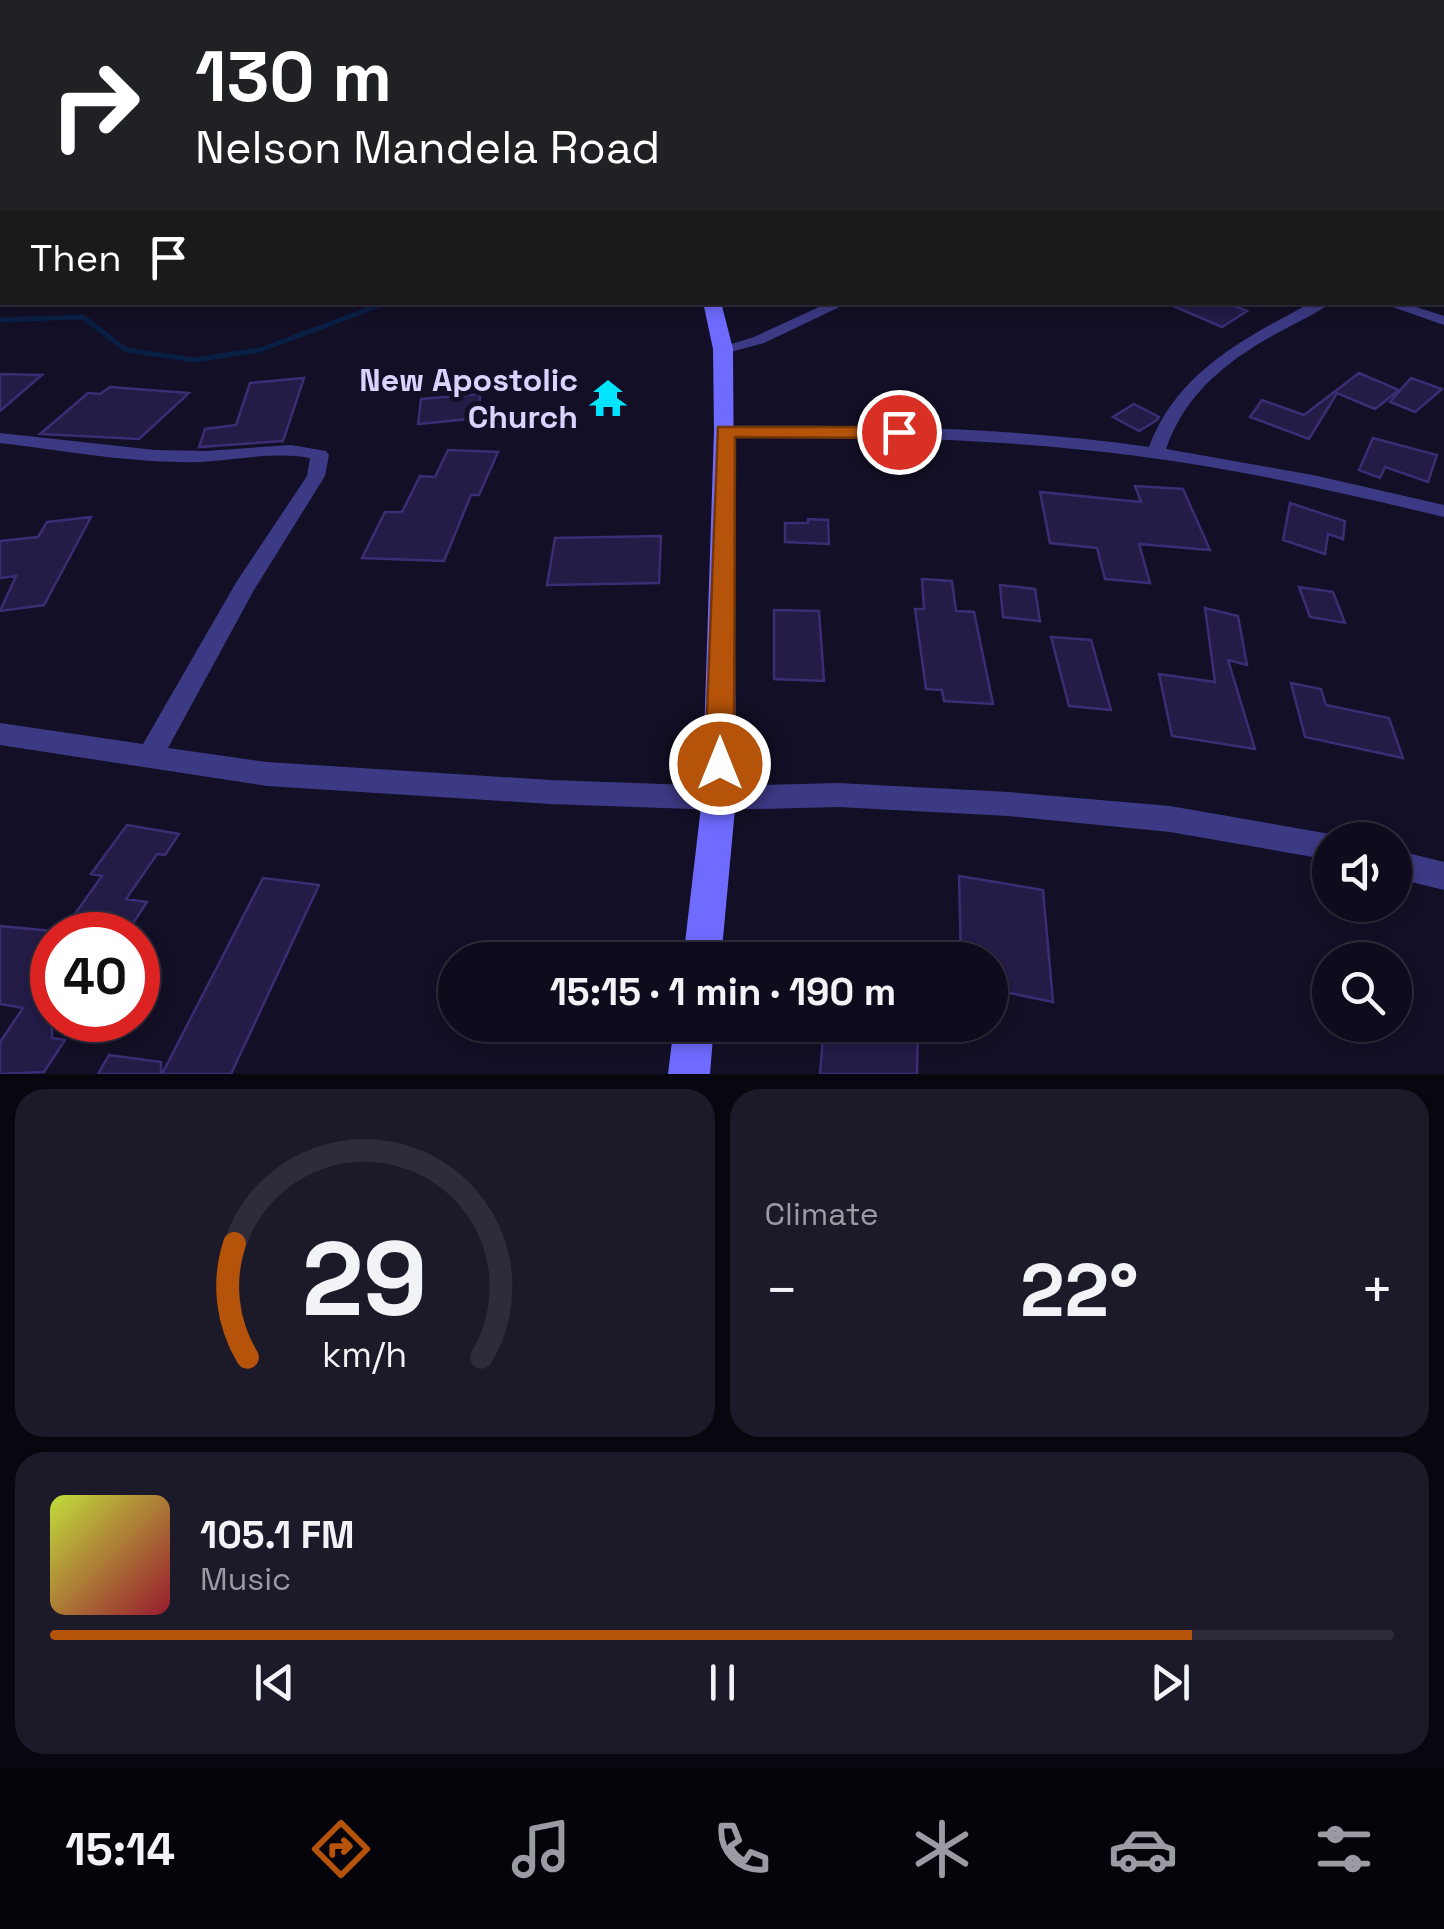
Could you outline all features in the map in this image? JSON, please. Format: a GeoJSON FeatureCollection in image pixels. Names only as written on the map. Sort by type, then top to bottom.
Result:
{"type":"FeatureCollection","features":[{"type":"Feature","properties":{"kind":"street"},"geometry":{"type":"LineString","coordinates":[[704,942],[719,798],[725,431],[723,349],[713,305]]}},
{"type":"Feature","properties":{"kind":"street"},"geometry":{"type":"LineString","coordinates":[[723,349],[759,340],[837,305]]}},
{"type":"Feature","properties":{"kind":"street"},"geometry":{"type":"LineString","coordinates":[[1156,453],[1162,428],[1178,400],[1236,351],[1319,305]]}},
{"type":"Feature","properties":{"kind":"street"},"geometry":{"type":"LineString","coordinates":[[1394,305],[1444,322]]}},
{"type":"Feature","properties":{"kind":"street"},"geometry":{"type":"LineString","coordinates":[[725,431],[980,436],[1156,453],[1444,511]]}},
{"type":"Feature","properties":{"kind":"street"},"geometry":{"type":"LineString","coordinates":[[0,438],[207,458],[281,449],[320,455],[316,476],[245,586],[151,754]]}},
{"type":"Feature","properties":{"kind":"street"},"geometry":{"type":"LineString","coordinates":[[0,734],[267,774],[719,798],[838,796],[1008,804],[1170,819],[1312,844]]}},
{"type":"Feature","properties":{"kind":"street"},"geometry":{"type":"LineString","coordinates":[[1412,868],[1444,876]]}},
{"type":"Feature","properties":{"kind":"street"},"geometry":{"type":"LineString","coordinates":[[689,1074],[692,1042]]}},
{"type":"Feature","properties":{"kind":"building"},"geometry":{"type":"Polygon","coordinates":[[[1171,305],[1232,305],[1247,311],[1222,327],[1171,305]]]}},
{"type":"Feature","properties":{"kind":"building"},"geometry":{"type":"Polygon","coordinates":[[[1359,373],[1399,390],[1375,409],[1337,393],[1309,439],[1250,417],[1262,400],[1304,415],[1359,373]]]}},
{"type":"Feature","properties":{"kind":"building"},"geometry":{"type":"Polygon","coordinates":[[[0,374],[42,375],[0,411],[0,374]]]}},
{"type":"Feature","properties":{"kind":"building"},"geometry":{"type":"Polygon","coordinates":[[[304,378],[283,441],[199,447],[205,429],[236,425],[250,383],[304,378]]]}},
{"type":"Feature","properties":{"kind":"building"},"geometry":{"type":"Polygon","coordinates":[[[1411,378],[1442,389],[1415,412],[1390,402],[1411,378]]]}},
{"type":"Feature","properties":{"kind":"building"},"geometry":{"type":"Polygon","coordinates":[[[110,387],[189,393],[139,439],[40,434],[88,393],[100,394],[110,387]]]}},
{"type":"Feature","properties":{"kind":"building"},"geometry":{"type":"Polygon","coordinates":[[[480,394],[479,418],[418,424],[421,399],[480,394]]]}},
{"type":"Feature","properties":{"kind":"building"},"geometry":{"type":"Polygon","coordinates":[[[1134,404],[1159,417],[1139,431],[1113,417],[1134,404]]]}},
{"type":"Feature","properties":{"kind":"building"},"geometry":{"type":"Polygon","coordinates":[[[1373,438],[1437,455],[1428,482],[1385,467],[1380,478],[1359,470],[1373,438]]]}},
{"type":"Feature","properties":{"kind":"building"},"geometry":{"type":"Polygon","coordinates":[[[448,450],[498,452],[479,495],[471,495],[444,561],[362,558],[385,512],[402,512],[420,476],[435,477],[448,450]]]}},
{"type":"Feature","properties":{"kind":"building"},"geometry":{"type":"Polygon","coordinates":[[[1135,486],[1183,489],[1210,550],[1139,544],[1150,583],[1105,579],[1097,548],[1050,543],[1040,492],[1141,502],[1135,486]]]}},
{"type":"Feature","properties":{"kind":"building"},"geometry":{"type":"Polygon","coordinates":[[[1290,503],[1345,521],[1343,539],[1328,534],[1325,554],[1283,540],[1290,503]]]}},
{"type":"Feature","properties":{"kind":"building"},"geometry":{"type":"Polygon","coordinates":[[[91,517],[44,605],[0,611],[16,576],[0,578],[0,541],[38,537],[47,522],[91,517]]]}},
{"type":"Feature","properties":{"kind":"building"},"geometry":{"type":"Polygon","coordinates":[[[808,519],[828,520],[829,544],[785,542],[785,523],[808,523],[808,519]]]}},
{"type":"Feature","properties":{"kind":"building"},"geometry":{"type":"Polygon","coordinates":[[[661,536],[659,583],[547,585],[555,538],[661,536]]]}},
{"type":"Feature","properties":{"kind":"building"},"geometry":{"type":"Polygon","coordinates":[[[922,579],[952,581],[956,611],[974,612],[993,704],[944,701],[942,690],[926,689],[915,609],[924,609],[922,579]]]}},
{"type":"Feature","properties":{"kind":"building"},"geometry":{"type":"Polygon","coordinates":[[[1000,585],[1035,589],[1040,621],[1003,617],[1000,585]]]}},
{"type":"Feature","properties":{"kind":"building"},"geometry":{"type":"Polygon","coordinates":[[[1299,587],[1333,592],[1345,623],[1310,617],[1299,587]]]}},
{"type":"Feature","properties":{"kind":"building"},"geometry":{"type":"Polygon","coordinates":[[[1205,608],[1238,616],[1247,665],[1228,660],[1255,749],[1172,736],[1159,674],[1215,682],[1205,608]]]}},
{"type":"Feature","properties":{"kind":"building"},"geometry":{"type":"Polygon","coordinates":[[[774,610],[819,611],[824,681],[774,679],[774,610]]]}},
{"type":"Feature","properties":{"kind":"building"},"geometry":{"type":"Polygon","coordinates":[[[1051,637],[1091,640],[1111,710],[1069,706],[1051,637]]]}},
{"type":"Feature","properties":{"kind":"building"},"geometry":{"type":"Polygon","coordinates":[[[1291,683],[1321,689],[1326,705],[1389,718],[1403,758],[1305,737],[1291,683]]]}},
{"type":"Feature","properties":{"kind":"building"},"geometry":{"type":"Polygon","coordinates":[[[127,825],[179,834],[165,855],[157,854],[126,899],[147,902],[140,912],[76,912],[102,876],[91,874],[127,825]]]}},
{"type":"Feature","properties":{"kind":"building"},"geometry":{"type":"Polygon","coordinates":[[[959,876],[1043,890],[1053,1002],[1008,993],[1008,942],[961,942],[959,876]]]}},
{"type":"Feature","properties":{"kind":"building"},"geometry":{"type":"Polygon","coordinates":[[[263,878],[319,885],[231,1074],[162,1074],[263,878]]]}},
{"type":"Feature","properties":{"kind":"building"},"geometry":{"type":"Polygon","coordinates":[[[0,926],[30,929],[30,1042],[64,1042],[44,1072],[0,1074],[0,1042],[23,1008],[0,1004],[0,926]]]}},
{"type":"Feature","properties":{"kind":"building"},"geometry":{"type":"Polygon","coordinates":[[[823,1042],[918,1042],[917,1074],[820,1074],[823,1042]]]}},
{"type":"Feature","properties":{"kind":"building"},"geometry":{"type":"Polygon","coordinates":[[[109,1055],[161,1062],[161,1074],[98,1074],[109,1055]]]}},
{"type":"Feature","properties":{"kind":"waterway"},"geometry":{"type":"LineString","coordinates":[[0,320],[83,317],[126,350],[194,360],[260,350],[380,305]]}},
{"type":"Feature","properties":{"kind":"place","name":"New Apostolic Church"},"geometry":{"type":"Point","coordinates":[608,398]}},
{"type":"Feature","properties":{"kind":"route"},"geometry":{"type":"LineString","coordinates":[[720,764],[725,431],[899,432]]}}]}
